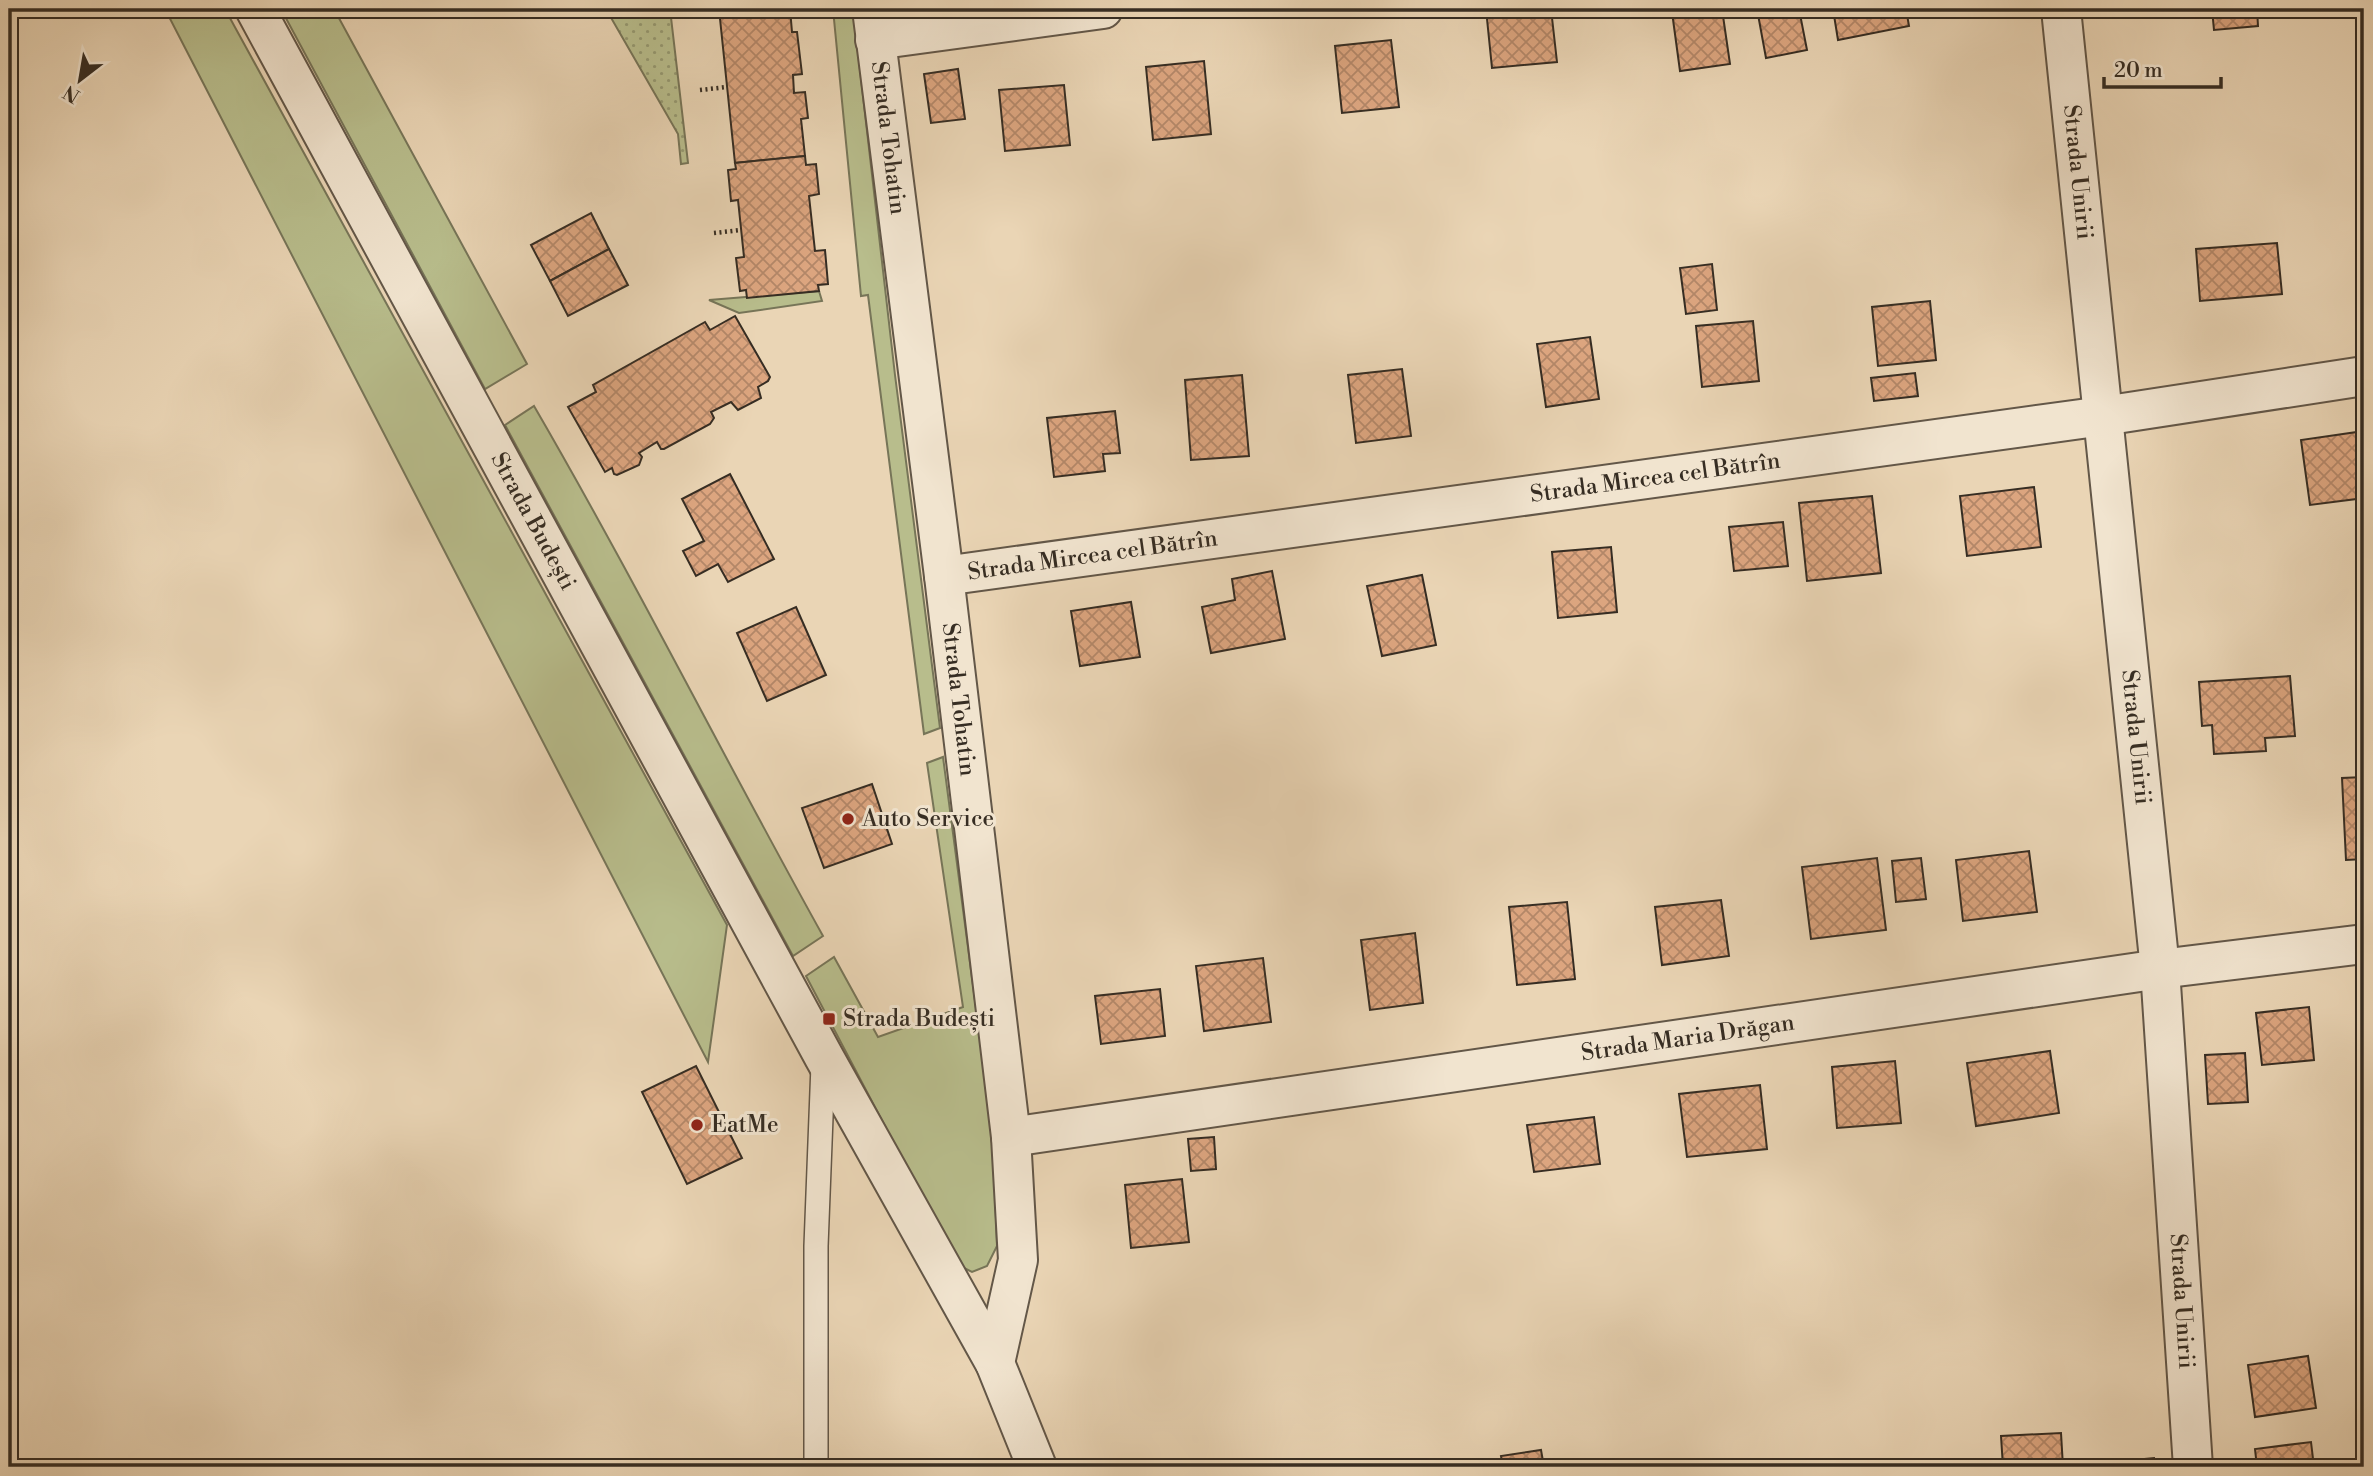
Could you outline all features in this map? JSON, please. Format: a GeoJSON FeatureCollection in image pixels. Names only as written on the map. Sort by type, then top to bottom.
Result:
{"type":"FeatureCollection","features":[{"type":"Feature","properties":{"kind":"street","name":"Strada Budești"},"geometry":{"type":"LineString","coordinates":[[255,9],[824,1057],[995,1363]]}},
{"type":"Feature","properties":{"kind":"street"},"geometry":{"type":"LineString","coordinates":[[874,24],[1103,9]]}},
{"type":"Feature","properties":{"kind":"street","name":"Strada Unirii"},"geometry":{"type":"LineString","coordinates":[[2061,9],[2160,970],[2193,1467]]}},
{"type":"Feature","properties":{"kind":"street","name":"Strada Tohatin"},"geometry":{"type":"LineString","coordinates":[[874,24],[1011,1137],[1018,1260],[995,1363]]}},
{"type":"Feature","properties":{"kind":"street","name":"Strada Mircea cel Bătrîn"},"geometry":{"type":"LineString","coordinates":[[944,576],[2103,416],[2364,376]]}},
{"type":"Feature","properties":{"kind":"street","name":"Strada Maria Drăgan"},"geometry":{"type":"LineString","coordinates":[[1011,1137],[2160,970],[2364,944]]}},
{"type":"Feature","properties":{"kind":"street"},"geometry":{"type":"LineString","coordinates":[[995,1363],[1038,1467]]}},
{"type":"Feature","properties":{"kind":"lane"},"geometry":{"type":"LineString","coordinates":[[816,1467],[816,1247],[824,1057]]}},
{"type":"Feature","properties":{"kind":"path"},"geometry":{"type":"LineString","coordinates":[[700,90],[727,87]]}},
{"type":"Feature","properties":{"kind":"path"},"geometry":{"type":"LineString","coordinates":[[714,233],[741,230]]}},
{"type":"Feature","properties":{"kind":"green space"},"geometry":{"type":"Polygon","coordinates":[[[165,9],[225,9],[727,925],[708,1062],[165,9]]]}},
{"type":"Feature","properties":{"kind":"green space"},"geometry":{"type":"Polygon","coordinates":[[[281,9],[334,9],[527,364],[485,389],[281,9]]]}},
{"type":"Feature","properties":{"kind":"green space"},"geometry":{"type":"Polygon","coordinates":[[[606,9],[670,9],[688,163],[681,164],[678,134],[606,9]]]}},
{"type":"Feature","properties":{"kind":"green space"},"geometry":{"type":"Polygon","coordinates":[[[833,9],[853,9],[895,375],[940,728],[924,734],[868,295],[861,296],[833,9]]]}},
{"type":"Feature","properties":{"kind":"green space"},"geometry":{"type":"Polygon","coordinates":[[[819,291],[822,301],[739,313],[709,300],[819,291]]]}},
{"type":"Feature","properties":{"kind":"green space"},"geometry":{"type":"Polygon","coordinates":[[[534,406],[608,537],[823,936],[793,956],[505,425],[534,406]]]}},
{"type":"Feature","properties":{"kind":"green space"},"geometry":{"type":"Polygon","coordinates":[[[943,757],[993,1138],[997,1246],[987,1266],[972,1272],[958,1265],[806,976],[834,957],[878,1037],[963,1007],[927,763],[943,757]]]}},
{"type":"Feature","properties":{"kind":"building"},"geometry":{"type":"Polygon","coordinates":[[[719,9],[790,9],[792,32],[797,32],[802,74],[793,75],[794,93],[805,92],[808,118],[801,119],[805,156],[735,163],[719,9]]]}},
{"type":"Feature","properties":{"kind":"building"},"geometry":{"type":"Polygon","coordinates":[[[1486,9],[1551,9],[1557,62],[1492,68],[1486,9]]]}},
{"type":"Feature","properties":{"kind":"building"},"geometry":{"type":"Polygon","coordinates":[[[1722,9],[1730,64],[1680,71],[1672,12],[1722,9]]]}},
{"type":"Feature","properties":{"kind":"building"},"geometry":{"type":"Polygon","coordinates":[[[1757,9],[1799,9],[1807,50],[1766,58],[1757,9]]]}},
{"type":"Feature","properties":{"kind":"building"},"geometry":{"type":"Polygon","coordinates":[[[1833,9],[1906,9],[1909,26],[1838,40],[1833,9]]]}},
{"type":"Feature","properties":{"kind":"building"},"geometry":{"type":"Polygon","coordinates":[[[2212,9],[2257,9],[2258,26],[2214,30],[2212,9]]]}},
{"type":"Feature","properties":{"kind":"building"},"geometry":{"type":"Polygon","coordinates":[[[1391,40],[1399,107],[1342,113],[1335,46],[1391,40]]]}},
{"type":"Feature","properties":{"kind":"building"},"geometry":{"type":"Polygon","coordinates":[[[1204,61],[1211,134],[1153,140],[1146,67],[1204,61]]]}},
{"type":"Feature","properties":{"kind":"building"},"geometry":{"type":"Polygon","coordinates":[[[958,69],[965,119],[931,123],[924,74],[958,69]]]}},
{"type":"Feature","properties":{"kind":"building"},"geometry":{"type":"Polygon","coordinates":[[[1064,85],[1070,145],[1005,151],[999,90],[1064,85]]]}},
{"type":"Feature","properties":{"kind":"building"},"geometry":{"type":"Polygon","coordinates":[[[805,156],[806,165],[816,164],[819,194],[809,196],[815,251],[825,250],[828,284],[818,285],[819,291],[747,298],[746,290],[740,291],[736,258],[744,257],[738,200],[731,201],[728,170],[736,169],[735,163],[805,156]]]}},
{"type":"Feature","properties":{"kind":"building"},"geometry":{"type":"Polygon","coordinates":[[[591,213],[609,249],[550,281],[531,245],[591,213]]]}},
{"type":"Feature","properties":{"kind":"building"},"geometry":{"type":"Polygon","coordinates":[[[2364,215],[2364,284],[2358,216],[2364,215]]]}},
{"type":"Feature","properties":{"kind":"building"},"geometry":{"type":"Polygon","coordinates":[[[2277,243],[2282,294],[2200,301],[2196,249],[2277,243]]]}},
{"type":"Feature","properties":{"kind":"building"},"geometry":{"type":"Polygon","coordinates":[[[609,249],[628,285],[568,316],[550,281],[609,249]]]}},
{"type":"Feature","properties":{"kind":"building"},"geometry":{"type":"Polygon","coordinates":[[[1712,264],[1717,310],[1686,314],[1680,268],[1712,264]]]}},
{"type":"Feature","properties":{"kind":"building"},"geometry":{"type":"Polygon","coordinates":[[[1930,301],[1936,360],[1878,366],[1872,307],[1930,301]]]}},
{"type":"Feature","properties":{"kind":"building"},"geometry":{"type":"Polygon","coordinates":[[[735,316],[770,377],[758,387],[761,398],[738,410],[731,402],[711,412],[714,418],[710,424],[664,449],[661,449],[657,442],[639,453],[642,457],[639,465],[617,475],[612,468],[605,472],[568,407],[596,392],[593,385],[705,322],[710,330],[735,316]]]}},
{"type":"Feature","properties":{"kind":"building"},"geometry":{"type":"Polygon","coordinates":[[[1753,321],[1759,381],[1702,387],[1696,326],[1753,321]]]}},
{"type":"Feature","properties":{"kind":"building"},"geometry":{"type":"Polygon","coordinates":[[[1590,337],[1599,399],[1546,407],[1537,344],[1590,337]]]}},
{"type":"Feature","properties":{"kind":"building"},"geometry":{"type":"Polygon","coordinates":[[[1402,369],[1411,436],[1356,443],[1348,375],[1402,369]]]}},
{"type":"Feature","properties":{"kind":"building"},"geometry":{"type":"Polygon","coordinates":[[[1915,373],[1918,396],[1874,401],[1871,378],[1915,373]]]}},
{"type":"Feature","properties":{"kind":"building"},"geometry":{"type":"Polygon","coordinates":[[[1242,375],[1249,456],[1191,460],[1185,380],[1242,375]]]}},
{"type":"Feature","properties":{"kind":"building"},"geometry":{"type":"Polygon","coordinates":[[[1115,411],[1120,453],[1103,454],[1105,471],[1054,477],[1047,418],[1115,411]]]}},
{"type":"Feature","properties":{"kind":"building"},"geometry":{"type":"Polygon","coordinates":[[[2364,431],[2364,498],[2310,505],[2301,440],[2364,431]]]}},
{"type":"Feature","properties":{"kind":"building"},"geometry":{"type":"Polygon","coordinates":[[[730,474],[774,559],[728,582],[718,564],[696,576],[683,551],[704,541],[682,499],[730,474]]]}},
{"type":"Feature","properties":{"kind":"building"},"geometry":{"type":"Polygon","coordinates":[[[2034,487],[2041,547],[1967,556],[1960,496],[2034,487]]]}},
{"type":"Feature","properties":{"kind":"building"},"geometry":{"type":"Polygon","coordinates":[[[1872,496],[1881,573],[1807,581],[1799,503],[1872,496]]]}},
{"type":"Feature","properties":{"kind":"building"},"geometry":{"type":"Polygon","coordinates":[[[1783,522],[1788,566],[1734,571],[1729,527],[1783,522]]]}},
{"type":"Feature","properties":{"kind":"building"},"geometry":{"type":"Polygon","coordinates":[[[1611,547],[1617,612],[1558,618],[1552,552],[1611,547]]]}},
{"type":"Feature","properties":{"kind":"building"},"geometry":{"type":"Polygon","coordinates":[[[1272,571],[1285,639],[1211,653],[1202,607],[1235,600],[1232,579],[1272,571]]]}},
{"type":"Feature","properties":{"kind":"building"},"geometry":{"type":"Polygon","coordinates":[[[1422,575],[1436,645],[1382,656],[1367,586],[1422,575]]]}},
{"type":"Feature","properties":{"kind":"building"},"geometry":{"type":"Polygon","coordinates":[[[1131,602],[1140,657],[1080,666],[1071,611],[1131,602]]]}},
{"type":"Feature","properties":{"kind":"building"},"geometry":{"type":"Polygon","coordinates":[[[796,607],[826,675],[767,701],[737,633],[796,607]]]}},
{"type":"Feature","properties":{"kind":"building"},"geometry":{"type":"Polygon","coordinates":[[[2290,676],[2295,736],[2265,738],[2266,751],[2214,754],[2212,725],[2202,726],[2199,682],[2290,676]]]}},
{"type":"Feature","properties":{"kind":"building"},"geometry":{"type":"Polygon","coordinates":[[[2364,777],[2364,859],[2346,860],[2342,778],[2364,777]]]}},
{"type":"Feature","properties":{"kind":"building"},"geometry":{"type":"Polygon","coordinates":[[[872,784],[892,844],[824,868],[802,808],[872,784]]]}},
{"type":"Feature","properties":{"kind":"building"},"geometry":{"type":"Polygon","coordinates":[[[2029,851],[2037,912],[1963,921],[1956,860],[2029,851]]]}},
{"type":"Feature","properties":{"kind":"building"},"geometry":{"type":"Polygon","coordinates":[[[1877,858],[1886,930],[1811,939],[1802,867],[1877,858]]]}},
{"type":"Feature","properties":{"kind":"building"},"geometry":{"type":"Polygon","coordinates":[[[1921,858],[1926,899],[1896,902],[1892,861],[1921,858]]]}},
{"type":"Feature","properties":{"kind":"building"},"geometry":{"type":"Polygon","coordinates":[[[1721,900],[1729,956],[1662,965],[1655,907],[1721,900]]]}},
{"type":"Feature","properties":{"kind":"building"},"geometry":{"type":"Polygon","coordinates":[[[1567,902],[1575,979],[1517,985],[1509,907],[1567,902]]]}},
{"type":"Feature","properties":{"kind":"building"},"geometry":{"type":"Polygon","coordinates":[[[1415,933],[1423,1003],[1370,1010],[1361,940],[1415,933]]]}},
{"type":"Feature","properties":{"kind":"building"},"geometry":{"type":"Polygon","coordinates":[[[1263,958],[1271,1022],[1204,1031],[1196,966],[1263,958]]]}},
{"type":"Feature","properties":{"kind":"building"},"geometry":{"type":"Polygon","coordinates":[[[1160,989],[1165,1036],[1101,1044],[1095,996],[1160,989]]]}},
{"type":"Feature","properties":{"kind":"building"},"geometry":{"type":"Polygon","coordinates":[[[2309,1007],[2314,1060],[2262,1065],[2256,1013],[2309,1007]]]}},
{"type":"Feature","properties":{"kind":"building"},"geometry":{"type":"Polygon","coordinates":[[[2050,1051],[2059,1113],[1976,1126],[1967,1063],[2050,1051]]]}},
{"type":"Feature","properties":{"kind":"building"},"geometry":{"type":"Polygon","coordinates":[[[2245,1053],[2248,1102],[2208,1104],[2205,1055],[2245,1053]]]}},
{"type":"Feature","properties":{"kind":"building"},"geometry":{"type":"Polygon","coordinates":[[[1895,1061],[1901,1123],[1837,1128],[1832,1067],[1895,1061]]]}},
{"type":"Feature","properties":{"kind":"building"},"geometry":{"type":"Polygon","coordinates":[[[696,1066],[742,1158],[687,1184],[642,1092],[696,1066]]]}},
{"type":"Feature","properties":{"kind":"building"},"geometry":{"type":"Polygon","coordinates":[[[1760,1085],[1767,1149],[1687,1157],[1679,1094],[1760,1085]]]}},
{"type":"Feature","properties":{"kind":"building"},"geometry":{"type":"Polygon","coordinates":[[[1594,1117],[1600,1164],[1534,1172],[1527,1125],[1594,1117]]]}},
{"type":"Feature","properties":{"kind":"building"},"geometry":{"type":"Polygon","coordinates":[[[1214,1137],[1216,1169],[1191,1171],[1188,1139],[1214,1137]]]}},
{"type":"Feature","properties":{"kind":"building"},"geometry":{"type":"Polygon","coordinates":[[[1182,1179],[1189,1242],[1131,1248],[1125,1185],[1182,1179]]]}},
{"type":"Feature","properties":{"kind":"building"},"geometry":{"type":"Polygon","coordinates":[[[2308,1356],[2316,1408],[2255,1417],[2248,1365],[2308,1356]]]}},
{"type":"Feature","properties":{"kind":"building"},"geometry":{"type":"Polygon","coordinates":[[[2061,1433],[2063,1467],[2003,1467],[2001,1436],[2061,1433]]]}},
{"type":"Feature","properties":{"kind":"building"},"geometry":{"type":"Polygon","coordinates":[[[2311,1442],[2314,1467],[2257,1467],[2255,1449],[2311,1442]]]}},
{"type":"Feature","properties":{"kind":"building"},"geometry":{"type":"Polygon","coordinates":[[[1541,1450],[1544,1467],[1503,1467],[1501,1456],[1541,1450]]]}},
{"type":"Feature","properties":{"kind":"building"},"geometry":{"type":"Polygon","coordinates":[[[2154,1458],[2155,1467],[2113,1467],[2113,1462],[2154,1458]]]}},
{"type":"Feature","properties":{"kind":"building"},"geometry":{"type":"Polygon","coordinates":[[[1892,1462],[1892,1467],[1842,1467],[1892,1462]]]}},
{"type":"Feature","properties":{"kind":"place","name":"Auto Service"},"geometry":{"type":"Point","coordinates":[848,819]}},
{"type":"Feature","properties":{"kind":"place","name":"Strada Budești"},"geometry":{"type":"Point","coordinates":[829,1019]}},
{"type":"Feature","properties":{"kind":"place","name":"EatMe"},"geometry":{"type":"Point","coordinates":[697,1125]}}]}
